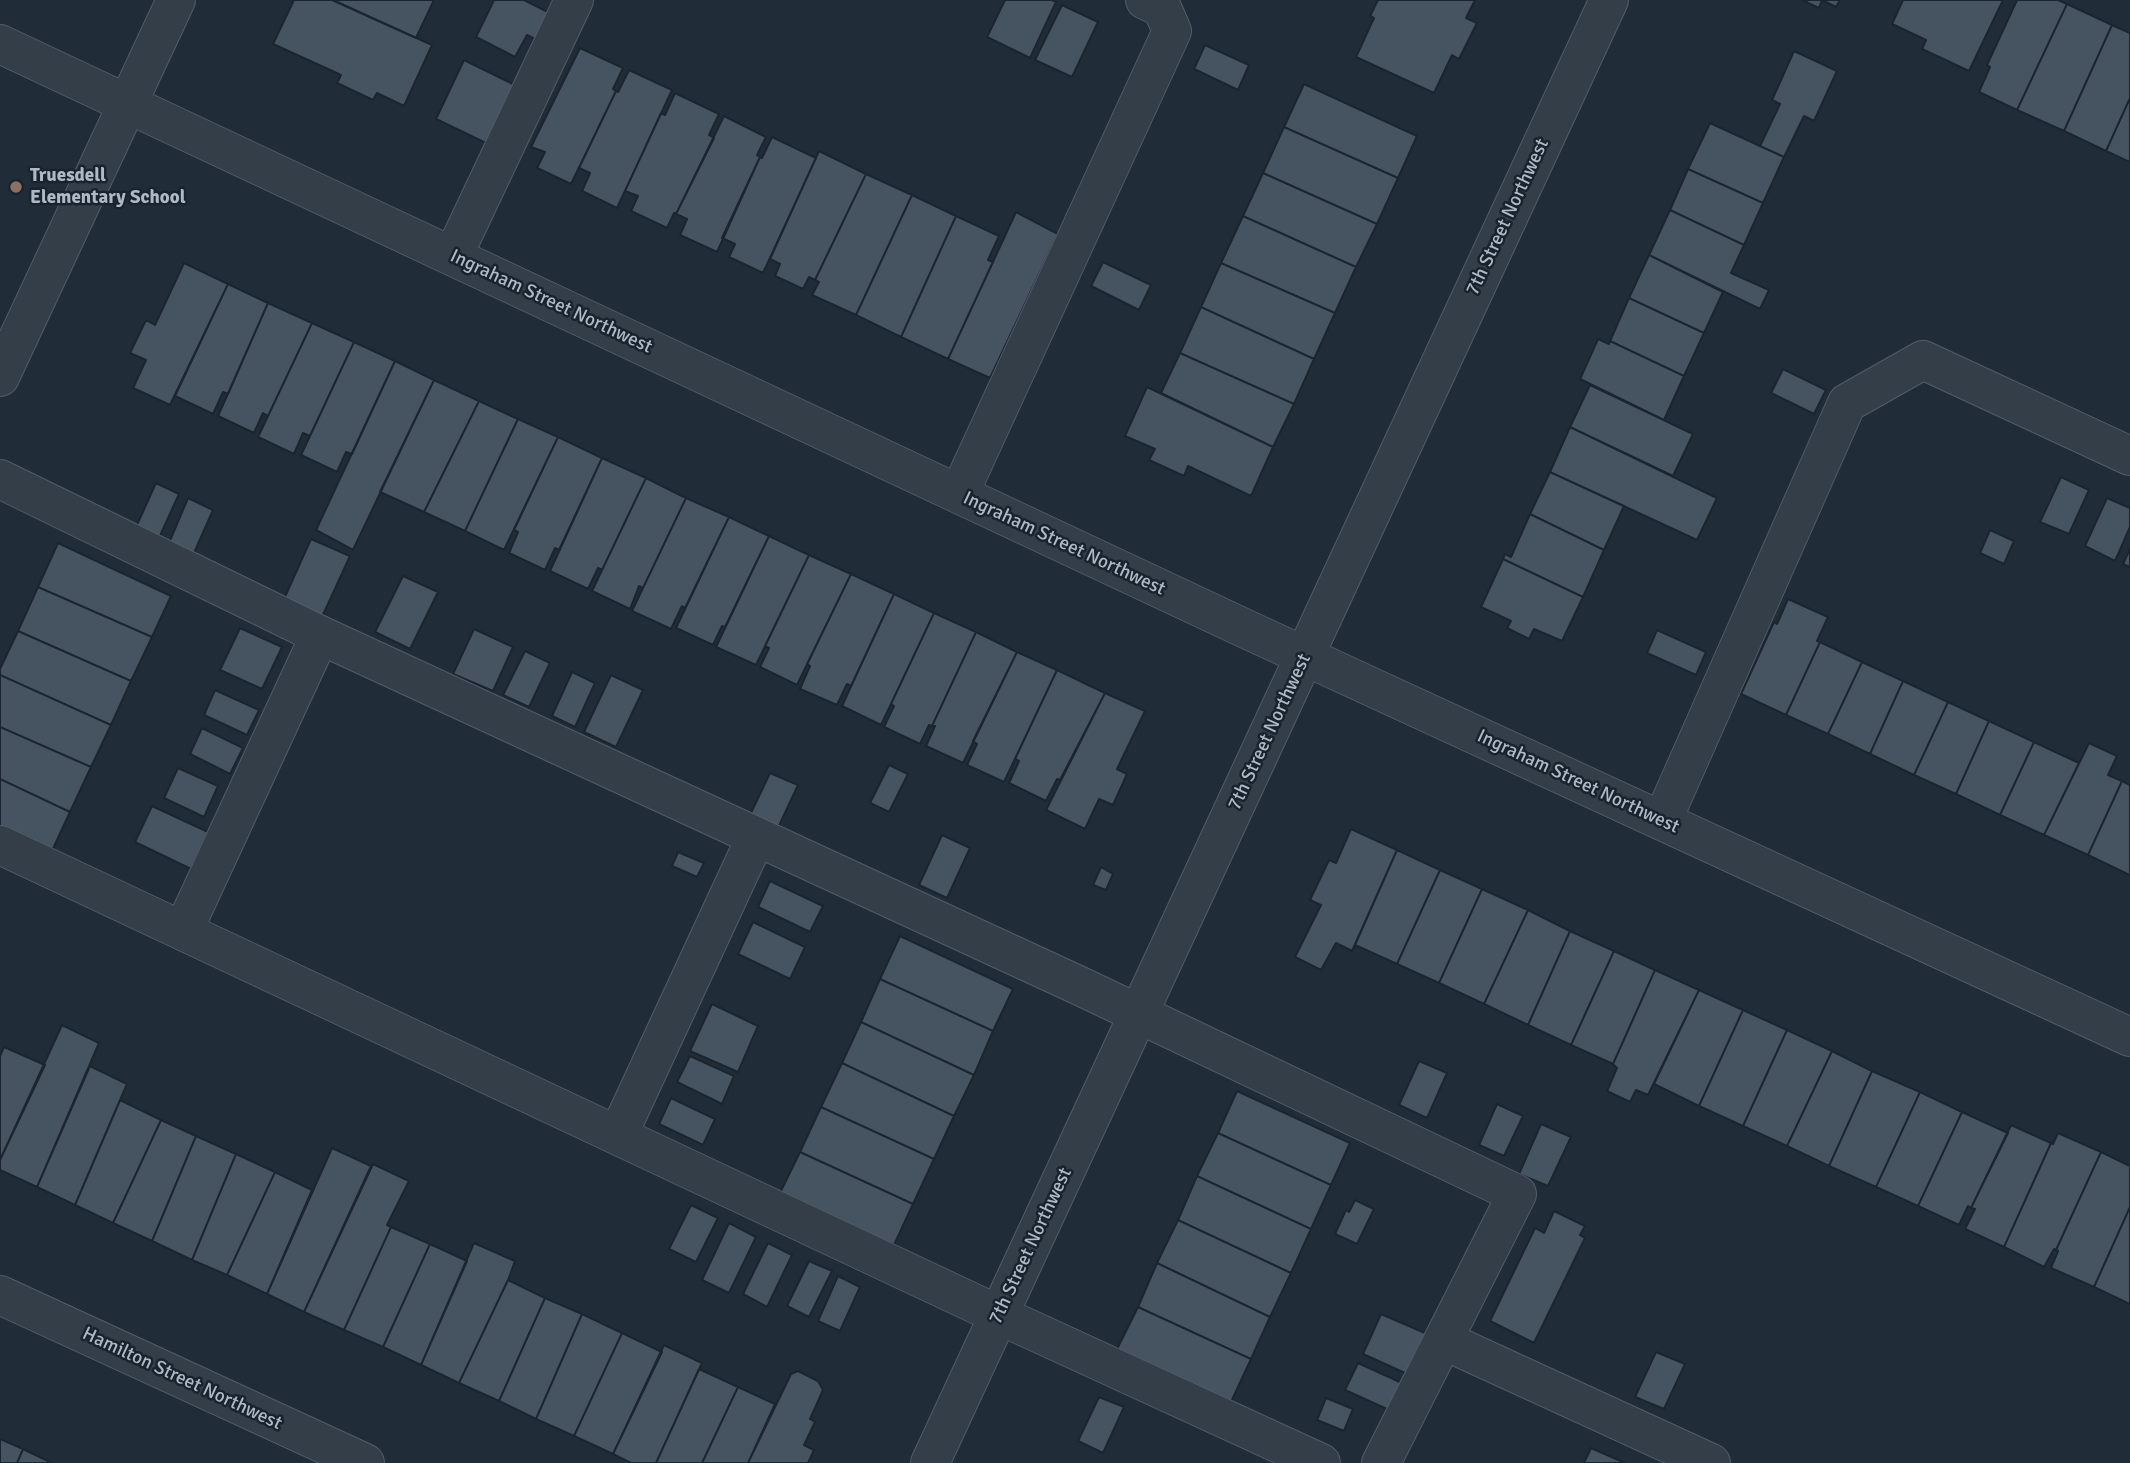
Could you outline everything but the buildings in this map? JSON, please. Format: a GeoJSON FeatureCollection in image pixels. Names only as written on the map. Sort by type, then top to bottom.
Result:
{"type":"FeatureCollection","features":[{"type":"Feature","properties":{"kind":"street"},"geometry":{"type":"LineString","coordinates":[[0,377],[176,0]]}},
{"type":"Feature","properties":{"kind":"street"},"geometry":{"type":"LineString","coordinates":[[453,256],[573,0]]}},
{"type":"Feature","properties":{"kind":"street"},"geometry":{"type":"LineString","coordinates":[[959,494],[1172,31],[1162,8],[1145,0]]}},
{"type":"Feature","properties":{"kind":"street","name":"7th Street Northwest"},"geometry":{"type":"LineString","coordinates":[[930,1463],[1609,0]]}},
{"type":"Feature","properties":{"kind":"street","name":"Ingraham Street Northwest"},"geometry":{"type":"LineString","coordinates":[[0,44],[1305,656],[2130,1037]]}},
{"type":"Feature","properties":{"kind":"street"},"geometry":{"type":"LineString","coordinates":[[1662,821],[1847,404],[1923,360],[2130,456]]}},
{"type":"Feature","properties":{"kind":"street"},"geometry":{"type":"LineString","coordinates":[[0,479],[320,635],[1139,1013],[1517,1194],[1381,1463]]}},
{"type":"Feature","properties":{"kind":"street"},"geometry":{"type":"LineString","coordinates":[[183,931],[320,635]]}},
{"type":"Feature","properties":{"kind":"street"},"geometry":{"type":"LineString","coordinates":[[618,1135],[756,837]]}},
{"type":"Feature","properties":{"kind":"street"},"geometry":{"type":"LineString","coordinates":[[0,845],[999,1315],[1321,1463]]}},
{"type":"Feature","properties":{"kind":"street","name":"Hamilton Street Northwest"},"geometry":{"type":"LineString","coordinates":[[0,1295],[365,1463]]}},
{"type":"Feature","properties":{"kind":"street"},"geometry":{"type":"LineString","coordinates":[[1443,1340],[1711,1463]]}},
{"type":"Feature","properties":{"kind":"place","name":"Truesdell Elementary School"},"geometry":{"type":"Point","coordinates":[16,187]}}]}
